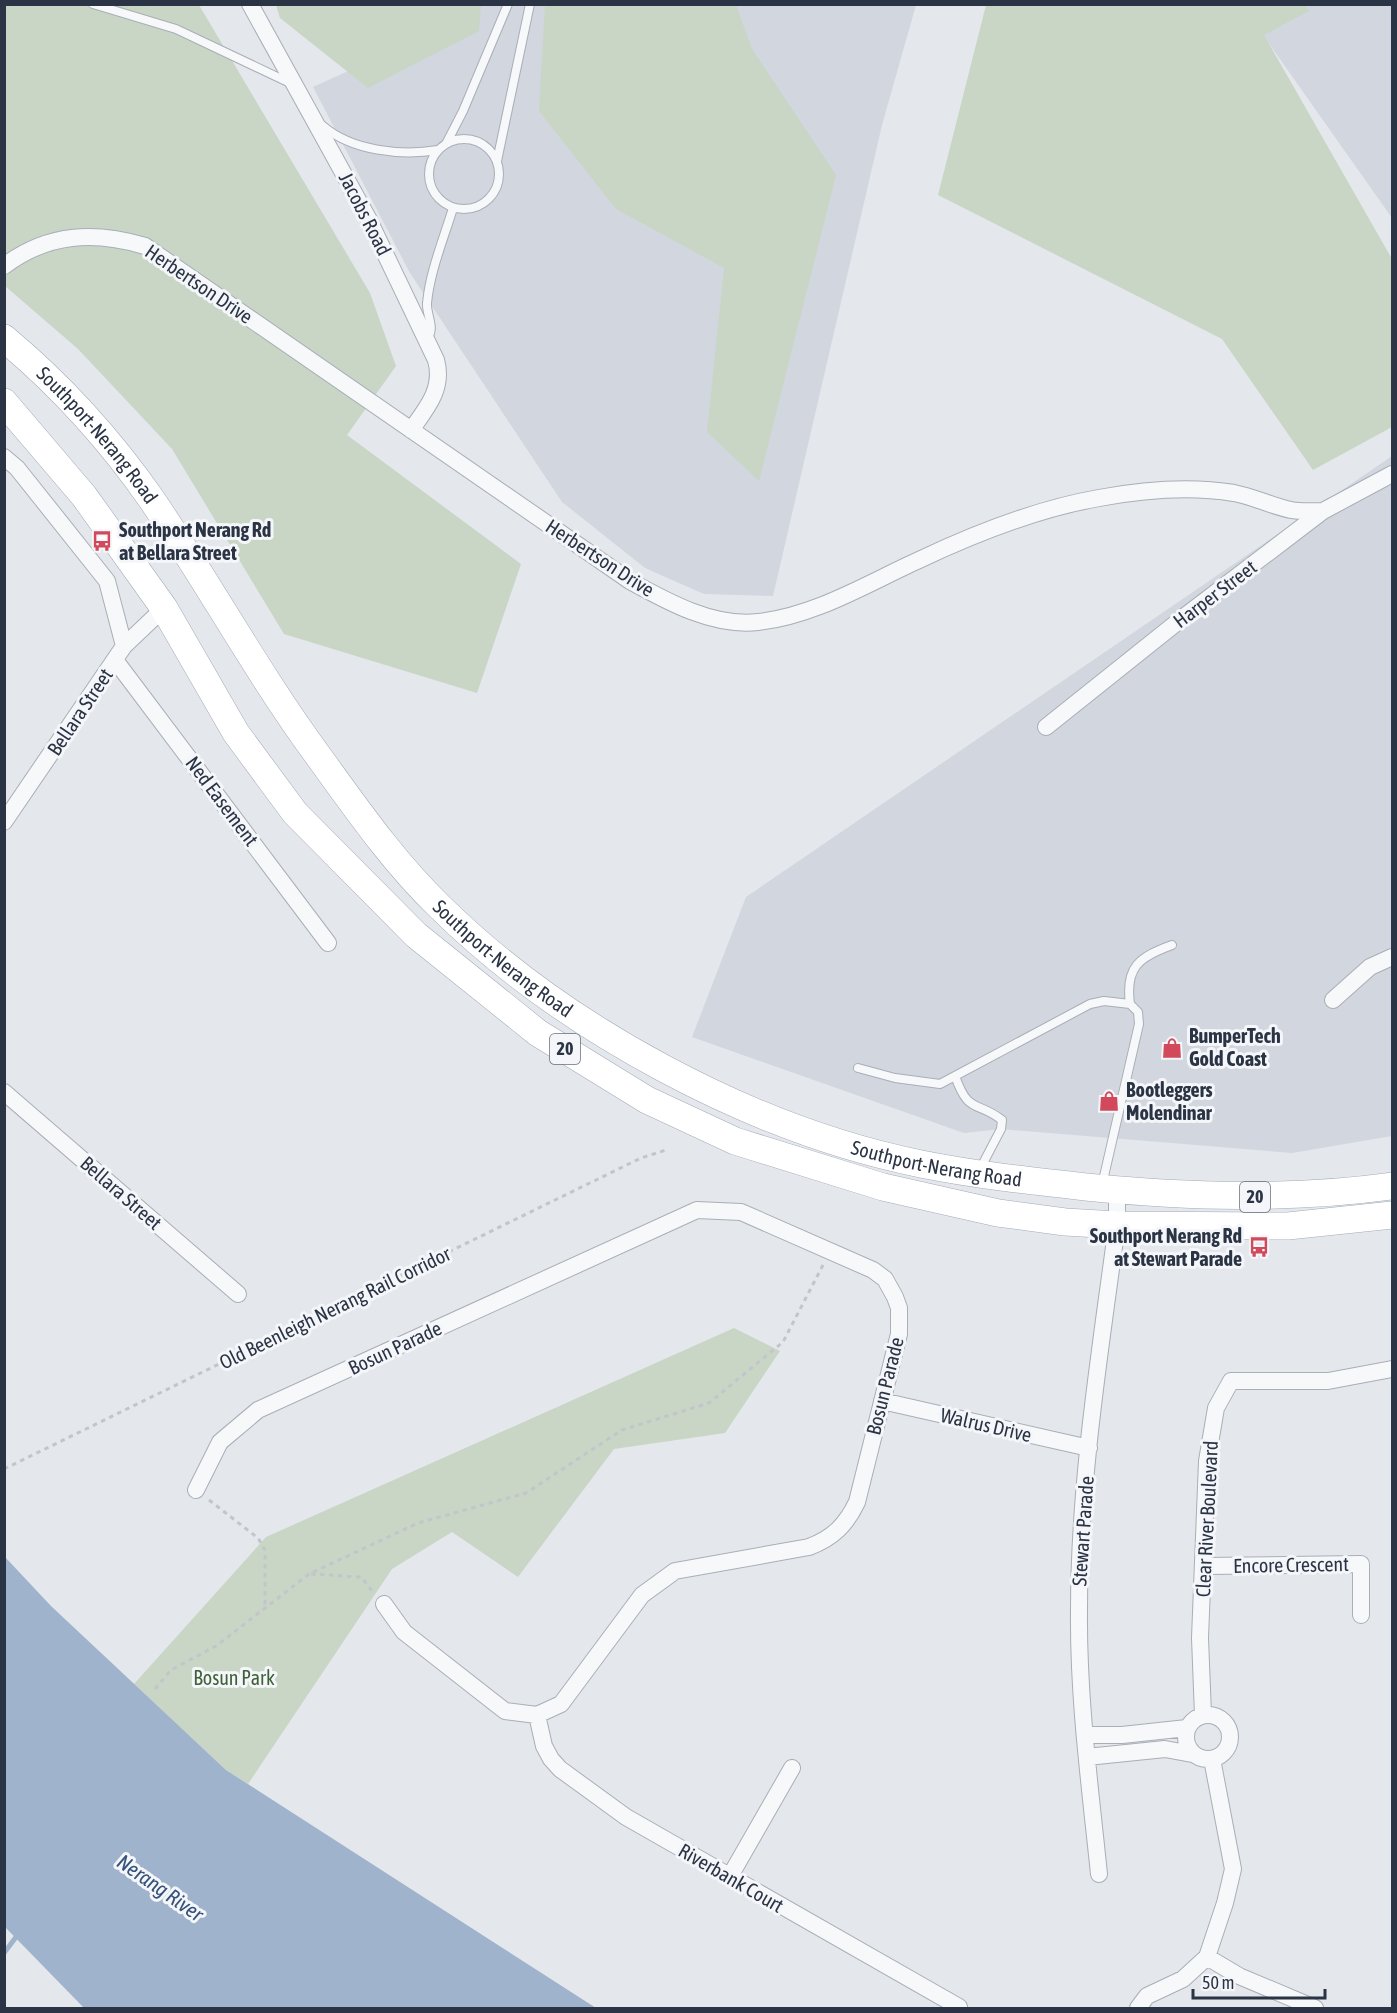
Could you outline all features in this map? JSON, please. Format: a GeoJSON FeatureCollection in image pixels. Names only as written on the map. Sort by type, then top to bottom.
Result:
{"type":"FeatureCollection","features":[{"type":"Feature","properties":{"kind":"main road","name":"Southport-Nerang Road"},"geometry":{"type":"LineString","coordinates":[[4,338],[45,374],[98,432],[150,497],[316,754],[394,856],[441,908],[489,951],[536,988],[630,1049],[693,1083],[758,1113],[869,1151],[920,1164],[977,1174],[1109,1189],[1239,1198],[1321,1194],[1392,1186]]}},
{"type":"Feature","properties":{"kind":"main road","name":"Southport-Nerang Road"},"geometry":{"type":"LineString","coordinates":[[4,402],[84,496],[164,608],[236,733],[295,813],[416,935],[538,1033],[647,1100],[735,1141],[884,1187],[998,1213],[1065,1222],[1117,1225],[1288,1226],[1392,1215]]}},
{"type":"Feature","properties":{"kind":"street","name":"Jacobs Road"},"geometry":{"type":"LineString","coordinates":[[250,4],[368,218],[438,368],[439,380],[436,392],[411,430]]}},
{"type":"Feature","properties":{"kind":"street","name":"Herbertson Drive"},"geometry":{"type":"LineString","coordinates":[[4,266],[30,250],[72,236],[121,238],[145,246],[630,581],[673,604],[714,618],[757,622],[806,610],[988,529],[1043,510],[1098,498],[1144,492],[1233,493],[1292,511],[1323,511]]}},
{"type":"Feature","properties":{"kind":"street"},"geometry":{"type":"LineString","coordinates":[[4,457],[17,468],[106,581],[119,653]]}},
{"type":"Feature","properties":{"kind":"street","name":"Harper Street"},"geometry":{"type":"LineString","coordinates":[[1046,727],[1185,616],[1323,511],[1392,474]]}},
{"type":"Feature","properties":{"kind":"street","name":"Bellara Street"},"geometry":{"type":"LineString","coordinates":[[4,822],[119,653],[164,608]]}},
{"type":"Feature","properties":{"kind":"street","name":"Ned Easement"},"geometry":{"type":"LineString","coordinates":[[119,653],[328,943]]}},
{"type":"Feature","properties":{"kind":"street"},"geometry":{"type":"LineString","coordinates":[[1333,1000],[1370,967],[1392,957]]}},
{"type":"Feature","properties":{"kind":"street","name":"Bellara Street"},"geometry":{"type":"LineString","coordinates":[[4,1092],[238,1294]]}},
{"type":"Feature","properties":{"kind":"street","name":"Stewart Parade"},"geometry":{"type":"LineString","coordinates":[[1099,1874],[1085,1735],[1078,1611],[1083,1501],[1117,1225],[1109,1189]]}},
{"type":"Feature","properties":{"kind":"street","name":"Bosun Parade"},"geometry":{"type":"LineString","coordinates":[[196,1491],[220,1442],[258,1410],[697,1210],[741,1212],[831,1250],[873,1270],[885,1279],[896,1297],[899,1308],[899,1334],[857,1502],[844,1524],[834,1535],[809,1547],[675,1571],[642,1595],[561,1704],[537,1716]]}},
{"type":"Feature","properties":{"kind":"street","name":"Clear River Boulevard"},"geometry":{"type":"LineString","coordinates":[[1203,1716],[1200,1638],[1205,1566],[1207,1461],[1216,1408],[1231,1381],[1328,1381],[1392,1369]]}},
{"type":"Feature","properties":{"kind":"street","name":"Walrus Drive"},"geometry":{"type":"LineString","coordinates":[[882,1401],[1089,1448]]}},
{"type":"Feature","properties":{"kind":"street","name":"Encore Crescent"},"geometry":{"type":"LineString","coordinates":[[1205,1566],[1361,1564],[1361,1615]]}},
{"type":"Feature","properties":{"kind":"street"},"geometry":{"type":"LineString","coordinates":[[384,1604],[404,1632],[505,1711],[537,1716]]}},
{"type":"Feature","properties":{"kind":"street","name":"Riverbank Court"},"geometry":{"type":"LineString","coordinates":[[537,1716],[544,1746],[560,1769],[626,1817],[729,1878],[959,2007]]}},
{"type":"Feature","properties":{"kind":"street"},"geometry":{"type":"LineString","coordinates":[[1085,1735],[1122,1736],[1187,1728],[1203,1716],[1217,1717],[1230,1732],[1230,1740],[1225,1753],[1212,1759],[1198,1758],[1192,1754],[1165,1749],[1087,1757]]}},
{"type":"Feature","properties":{"kind":"street"},"geometry":{"type":"LineString","coordinates":[[1187,1728],[1186,1742],[1192,1754]]}},
{"type":"Feature","properties":{"kind":"street"},"geometry":{"type":"LineString","coordinates":[[1138,2008],[1148,1996],[1183,1979],[1207,1957],[1233,1869],[1212,1759]]}},
{"type":"Feature","properties":{"kind":"street"},"geometry":{"type":"LineString","coordinates":[[729,1878],[792,1768]]}},
{"type":"Feature","properties":{"kind":"street"},"geometry":{"type":"LineString","coordinates":[[1207,1957],[1239,1976],[1315,2008]]}},
{"type":"Feature","properties":{"kind":"lane"},"geometry":{"type":"LineString","coordinates":[[93,4],[176,29],[293,84]]}},
{"type":"Feature","properties":{"kind":"lane"},"geometry":{"type":"LineString","coordinates":[[446,144],[486,60],[508,4]]}},
{"type":"Feature","properties":{"kind":"lane"},"geometry":{"type":"LineString","coordinates":[[497,161],[488,148],[475,141],[460,139],[438,150],[430,163],[430,183],[440,200],[453,208],[473,208],[490,198],[499,181],[497,161],[530,4]]}},
{"type":"Feature","properties":{"kind":"lane"},"geometry":{"type":"LineString","coordinates":[[317,124],[338,137],[385,150],[413,153],[438,150]]}},
{"type":"Feature","properties":{"kind":"lane"},"geometry":{"type":"LineString","coordinates":[[426,339],[431,332],[427,304],[431,283],[453,208]]}},
{"type":"Feature","properties":{"kind":"lane"},"geometry":{"type":"LineString","coordinates":[[1109,1189],[1138,1024],[1137,1012],[1130,1004],[1128,985],[1136,964],[1152,952],[1172,945]]}},
{"type":"Feature","properties":{"kind":"lane"},"geometry":{"type":"LineString","coordinates":[[858,1068],[895,1078],[940,1084],[1090,1004],[1104,1000],[1130,1004]]}},
{"type":"Feature","properties":{"kind":"lane"},"geometry":{"type":"LineString","coordinates":[[955,1076],[961,1094],[972,1107],[1002,1120],[1001,1129],[977,1174]]}},
{"type":"Feature","properties":{"kind":"path","name":"Old Beenleigh Nerang Rail Corridor"},"geometry":{"type":"LineString","coordinates":[[4,1469],[630,1164],[666,1150]]}},
{"type":"Feature","properties":{"kind":"path"},"geometry":{"type":"LineString","coordinates":[[154,1689],[171,1671],[216,1646],[309,1574],[418,1523],[526,1493],[622,1430],[709,1402],[783,1342],[831,1250]]}},
{"type":"Feature","properties":{"kind":"path"},"geometry":{"type":"LineString","coordinates":[[196,1491],[258,1538],[265,1550],[265,1608]]}},
{"type":"Feature","properties":{"kind":"path"},"geometry":{"type":"LineString","coordinates":[[309,1574],[361,1577],[384,1604]]}},
{"type":"Feature","properties":{"kind":"shaded area"},"geometry":{"type":"Polygon","coordinates":[[[468,5],[916,5],[882,125],[773,596],[704,594],[645,568],[562,502],[410,273],[313,87],[467,17],[468,5]]]}},
{"type":"Feature","properties":{"kind":"shaded area"},"geometry":{"type":"Polygon","coordinates":[[[1293,5],[1392,5],[1392,218],[1263,35],[1293,5]]]}},
{"type":"Feature","properties":{"kind":"shaded area"},"geometry":{"type":"Polygon","coordinates":[[[1392,456],[1392,1136],[1292,1153],[1001,1129],[964,1133],[692,1037],[746,897],[1392,456]]]}},
{"type":"Feature","properties":{"kind":"green space"},"geometry":{"type":"Polygon","coordinates":[[[5,5],[199,5],[370,293],[396,366],[347,435],[521,564],[477,693],[284,634],[172,449],[78,349],[5,286],[5,5]]]}},
{"type":"Feature","properties":{"kind":"green space"},"geometry":{"type":"Polygon","coordinates":[[[276,5],[481,5],[479,31],[368,88],[280,18],[276,5]]]}},
{"type":"Feature","properties":{"kind":"green space"},"geometry":{"type":"Polygon","coordinates":[[[545,5],[736,5],[752,49],[836,175],[759,481],[707,432],[724,268],[616,209],[539,111],[545,5]]]}},
{"type":"Feature","properties":{"kind":"green space"},"geometry":{"type":"Polygon","coordinates":[[[986,5],[1305,5],[1309,11],[1264,35],[1392,259],[1392,427],[1313,470],[1222,339],[938,195],[986,5]]]}},
{"type":"Feature","properties":{"kind":"green space","name":"Bosun Park"},"geometry":{"type":"Polygon","coordinates":[[[734,1328],[780,1351],[725,1433],[614,1449],[518,1577],[452,1532],[392,1569],[248,1784],[226,1770],[134,1684],[266,1537],[734,1328]]]}},
{"type":"Feature","properties":{"kind":"water","name":"Nerang River"},"geometry":{"type":"Polygon","coordinates":[[[5,1557],[51,1606],[226,1770],[596,2008],[84,2008],[5,1927],[5,1557]]]}},
{"type":"Feature","properties":{"kind":"waterway"},"geometry":{"type":"LineString","coordinates":[[4,1953],[19,1933]]}},
{"type":"Feature","properties":{"kind":"place","name":"Southport Nerang Rd at Bellara Street"},"geometry":{"type":"Point","coordinates":[102,541]}},
{"type":"Feature","properties":{"kind":"place","name":"BumperTech Gold Coast"},"geometry":{"type":"Point","coordinates":[1172,1048]}},
{"type":"Feature","properties":{"kind":"place","name":"Bootleggers Molendinar"},"geometry":{"type":"Point","coordinates":[1109,1101]}},
{"type":"Feature","properties":{"kind":"place","name":"Southport Nerang Rd at Stewart Parade"},"geometry":{"type":"Point","coordinates":[1259,1247]}}]}
